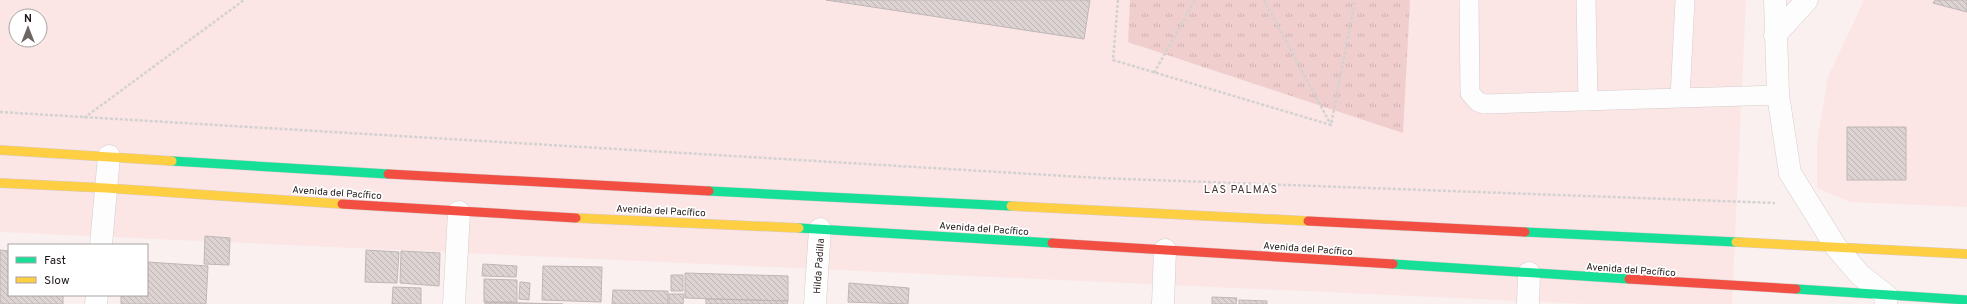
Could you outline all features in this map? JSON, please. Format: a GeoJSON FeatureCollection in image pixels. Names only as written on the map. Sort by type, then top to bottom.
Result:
{"type":"FeatureCollection","features":[{"type":"Feature","properties":{"kind":"main road"},"geometry":{"type":"LineString","coordinates":[[0,150],[514,181],[1967,254]]}},
{"type":"Feature","properties":{"kind":"main road","name":"Avenida del Pacífico"},"geometry":{"type":"LineString","coordinates":[[0,183],[106,188],[459,212],[820,229],[1165,250],[1529,274],[1887,300],[1967,300]]}},
{"type":"Feature","properties":{"kind":"street"},"geometry":{"type":"LineString","coordinates":[[1775,0],[1778,95],[1790,173],[1836,247],[1860,275],[1887,300]]}},
{"type":"Feature","properties":{"kind":"street"},"geometry":{"type":"LineString","coordinates":[[1775,35],[1807,0]]}},
{"type":"Feature","properties":{"kind":"street"},"geometry":{"type":"LineString","coordinates":[[101,244],[109,156]]}},
{"type":"Feature","properties":{"kind":"street"},"geometry":{"type":"LineString","coordinates":[[454,304],[459,212]]}},
{"type":"Feature","properties":{"kind":"street","name":"Hilda Padilla"},"geometry":{"type":"LineString","coordinates":[[815,304],[820,229]]}},
{"type":"Feature","properties":{"kind":"street"},"geometry":{"type":"LineString","coordinates":[[1163,304],[1165,250]]}},
{"type":"Feature","properties":{"kind":"street"},"geometry":{"type":"LineString","coordinates":[[1528,304],[1529,274]]}},
{"type":"Feature","properties":{"kind":"lane"},"geometry":{"type":"LineString","coordinates":[[1469,0],[1470,93],[1478,102],[1485,104],[1778,95]]}},
{"type":"Feature","properties":{"kind":"lane"},"geometry":{"type":"LineString","coordinates":[[1586,0],[1588,101]]}},
{"type":"Feature","properties":{"kind":"lane"},"geometry":{"type":"LineString","coordinates":[[1680,98],[1685,0]]}},
{"type":"Feature","properties":{"kind":"path"},"geometry":{"type":"LineString","coordinates":[[84,119],[244,0]]}},
{"type":"Feature","properties":{"kind":"path"},"geometry":{"type":"LineString","coordinates":[[1118,0],[1113,60],[1331,125]]}},
{"type":"Feature","properties":{"kind":"path"},"geometry":{"type":"LineString","coordinates":[[1154,73],[1195,0]]}},
{"type":"Feature","properties":{"kind":"path"},"geometry":{"type":"LineString","coordinates":[[1264,0],[1331,125]]}},
{"type":"Feature","properties":{"kind":"path"},"geometry":{"type":"LineString","coordinates":[[1331,125],[1355,0]]}},
{"type":"Feature","properties":{"kind":"path"},"geometry":{"type":"LineString","coordinates":[[0,112],[84,119],[1099,178],[1809,204]]}},
{"type":"Feature","properties":{"kind":"shaded area"},"geometry":{"type":"Polygon","coordinates":[[[0,0],[1746,0],[1732,304],[1588,304],[0,232],[0,0]]]}},
{"type":"Feature","properties":{"kind":"shaded area"},"geometry":{"type":"Polygon","coordinates":[[[1864,0],[1967,0],[1967,207],[1850,202],[1817,188],[1817,143],[1828,77],[1864,0]]]}},
{"type":"Feature","properties":{"kind":"green space"},"geometry":{"type":"Polygon","coordinates":[[[1130,0],[1410,0],[1403,133],[1128,42],[1130,0]]]}},
{"type":"Feature","properties":{"kind":"building"},"geometry":{"type":"Polygon","coordinates":[[[826,0],[1090,0],[1084,39],[826,0]]]}},
{"type":"Feature","properties":{"kind":"building"},"geometry":{"type":"Polygon","coordinates":[[[1935,0],[1967,0],[1967,12],[1933,3],[1935,0]]]}},
{"type":"Feature","properties":{"kind":"building"},"geometry":{"type":"Polygon","coordinates":[[[1847,127],[1906,127],[1906,180],[1847,180],[1847,127]]]}},
{"type":"Feature","properties":{"kind":"building"},"geometry":{"type":"Polygon","coordinates":[[[205,236],[230,238],[229,265],[204,264],[205,236]]]}},
{"type":"Feature","properties":{"kind":"building"},"geometry":{"type":"Polygon","coordinates":[[[0,250],[8,251],[8,296],[63,296],[63,304],[0,304],[0,250]]]}},
{"type":"Feature","properties":{"kind":"building"},"geometry":{"type":"Polygon","coordinates":[[[366,250],[399,252],[397,283],[365,282],[366,250]]]}},
{"type":"Feature","properties":{"kind":"building"},"geometry":{"type":"Polygon","coordinates":[[[401,251],[440,253],[439,286],[400,283],[401,251]]]}},
{"type":"Feature","properties":{"kind":"building"},"geometry":{"type":"Polygon","coordinates":[[[148,262],[208,266],[206,304],[121,304],[121,296],[148,296],[148,262]]]}},
{"type":"Feature","properties":{"kind":"building"},"geometry":{"type":"Polygon","coordinates":[[[483,264],[517,266],[516,277],[482,276],[483,264]]]}},
{"type":"Feature","properties":{"kind":"building"},"geometry":{"type":"Polygon","coordinates":[[[543,266],[602,267],[601,302],[542,300],[543,266]]]}},
{"type":"Feature","properties":{"kind":"building"},"geometry":{"type":"Polygon","coordinates":[[[685,273],[788,276],[788,301],[685,298],[685,273]]]}},
{"type":"Feature","properties":{"kind":"building"},"geometry":{"type":"Polygon","coordinates":[[[671,275],[683,275],[683,291],[671,291],[671,275]]]}},
{"type":"Feature","properties":{"kind":"building"},"geometry":{"type":"Polygon","coordinates":[[[484,279],[517,280],[517,302],[484,302],[484,279]]]}},
{"type":"Feature","properties":{"kind":"building"},"geometry":{"type":"Polygon","coordinates":[[[520,282],[530,283],[529,300],[519,299],[520,282]]]}},
{"type":"Feature","properties":{"kind":"building"},"geometry":{"type":"Polygon","coordinates":[[[849,283],[909,288],[908,304],[848,302],[849,283]]]}},
{"type":"Feature","properties":{"kind":"building"},"geometry":{"type":"Polygon","coordinates":[[[393,287],[421,288],[421,304],[392,304],[393,287]]]}},
{"type":"Feature","properties":{"kind":"building"},"geometry":{"type":"Polygon","coordinates":[[[613,290],[668,291],[668,304],[612,304],[613,290]]]}},
{"type":"Feature","properties":{"kind":"building"},"geometry":{"type":"Polygon","coordinates":[[[669,294],[684,294],[683,304],[669,304],[669,294]]]}},
{"type":"Feature","properties":{"kind":"building"},"geometry":{"type":"Polygon","coordinates":[[[1212,297],[1237,298],[1236,304],[1212,304],[1212,297]]]}},
{"type":"Feature","properties":{"kind":"building"},"geometry":{"type":"Polygon","coordinates":[[[706,299],[788,301],[787,304],[706,304],[706,299]]]}},
{"type":"Feature","properties":{"kind":"building"},"geometry":{"type":"Polygon","coordinates":[[[1239,300],[1267,301],[1267,304],[1239,304],[1239,300]]]}},
{"type":"Feature","properties":{"kind":"building"},"geometry":{"type":"Polygon","coordinates":[[[485,302],[563,304],[485,304],[485,302]]]}},
{"type":"Feature","properties":{"kind":"traffic: fast"},"geometry":{"type":"LineString","coordinates":[[172,161],[388,174]]}},
{"type":"Feature","properties":{"kind":"traffic: fast"},"geometry":{"type":"LineString","coordinates":[[709,191],[1011,206]]}},
{"type":"Feature","properties":{"kind":"traffic: fast"},"geometry":{"type":"LineString","coordinates":[[799,228],[1052,243]]}},
{"type":"Feature","properties":{"kind":"traffic: fast"},"geometry":{"type":"LineString","coordinates":[[1525,232],[1736,242]]}},
{"type":"Feature","properties":{"kind":"traffic: fast"},"geometry":{"type":"LineString","coordinates":[[1393,264],[1629,279]]}},
{"type":"Feature","properties":{"kind":"traffic: fast"},"geometry":{"type":"LineString","coordinates":[[1796,289],[1967,300]]}},
{"type":"Feature","properties":{"kind":"traffic: slow"},"geometry":{"type":"LineString","coordinates":[[0,150],[172,161]]}},
{"type":"Feature","properties":{"kind":"traffic: slow"},"geometry":{"type":"LineString","coordinates":[[0,183],[106,188],[342,204]]}},
{"type":"Feature","properties":{"kind":"traffic: slow"},"geometry":{"type":"LineString","coordinates":[[1011,206],[1308,221]]}},
{"type":"Feature","properties":{"kind":"traffic: slow"},"geometry":{"type":"LineString","coordinates":[[576,218],[799,228]]}},
{"type":"Feature","properties":{"kind":"traffic: slow"},"geometry":{"type":"LineString","coordinates":[[1736,242],[1967,254]]}},
{"type":"Feature","properties":{"kind":"traffic: jam"},"geometry":{"type":"LineString","coordinates":[[388,174],[709,191]]}},
{"type":"Feature","properties":{"kind":"traffic: jam"},"geometry":{"type":"LineString","coordinates":[[342,204],[576,218]]}},
{"type":"Feature","properties":{"kind":"traffic: jam"},"geometry":{"type":"LineString","coordinates":[[1308,221],[1525,232]]}},
{"type":"Feature","properties":{"kind":"traffic: jam"},"geometry":{"type":"LineString","coordinates":[[1052,243],[1393,264]]}},
{"type":"Feature","properties":{"kind":"traffic: jam"},"geometry":{"type":"LineString","coordinates":[[1629,279],[1796,289]]}},
{"type":"Feature","properties":{"kind":"district","name":"LAS PALMAS"},"geometry":{"type":"Point","coordinates":[1241,189]}}]}
